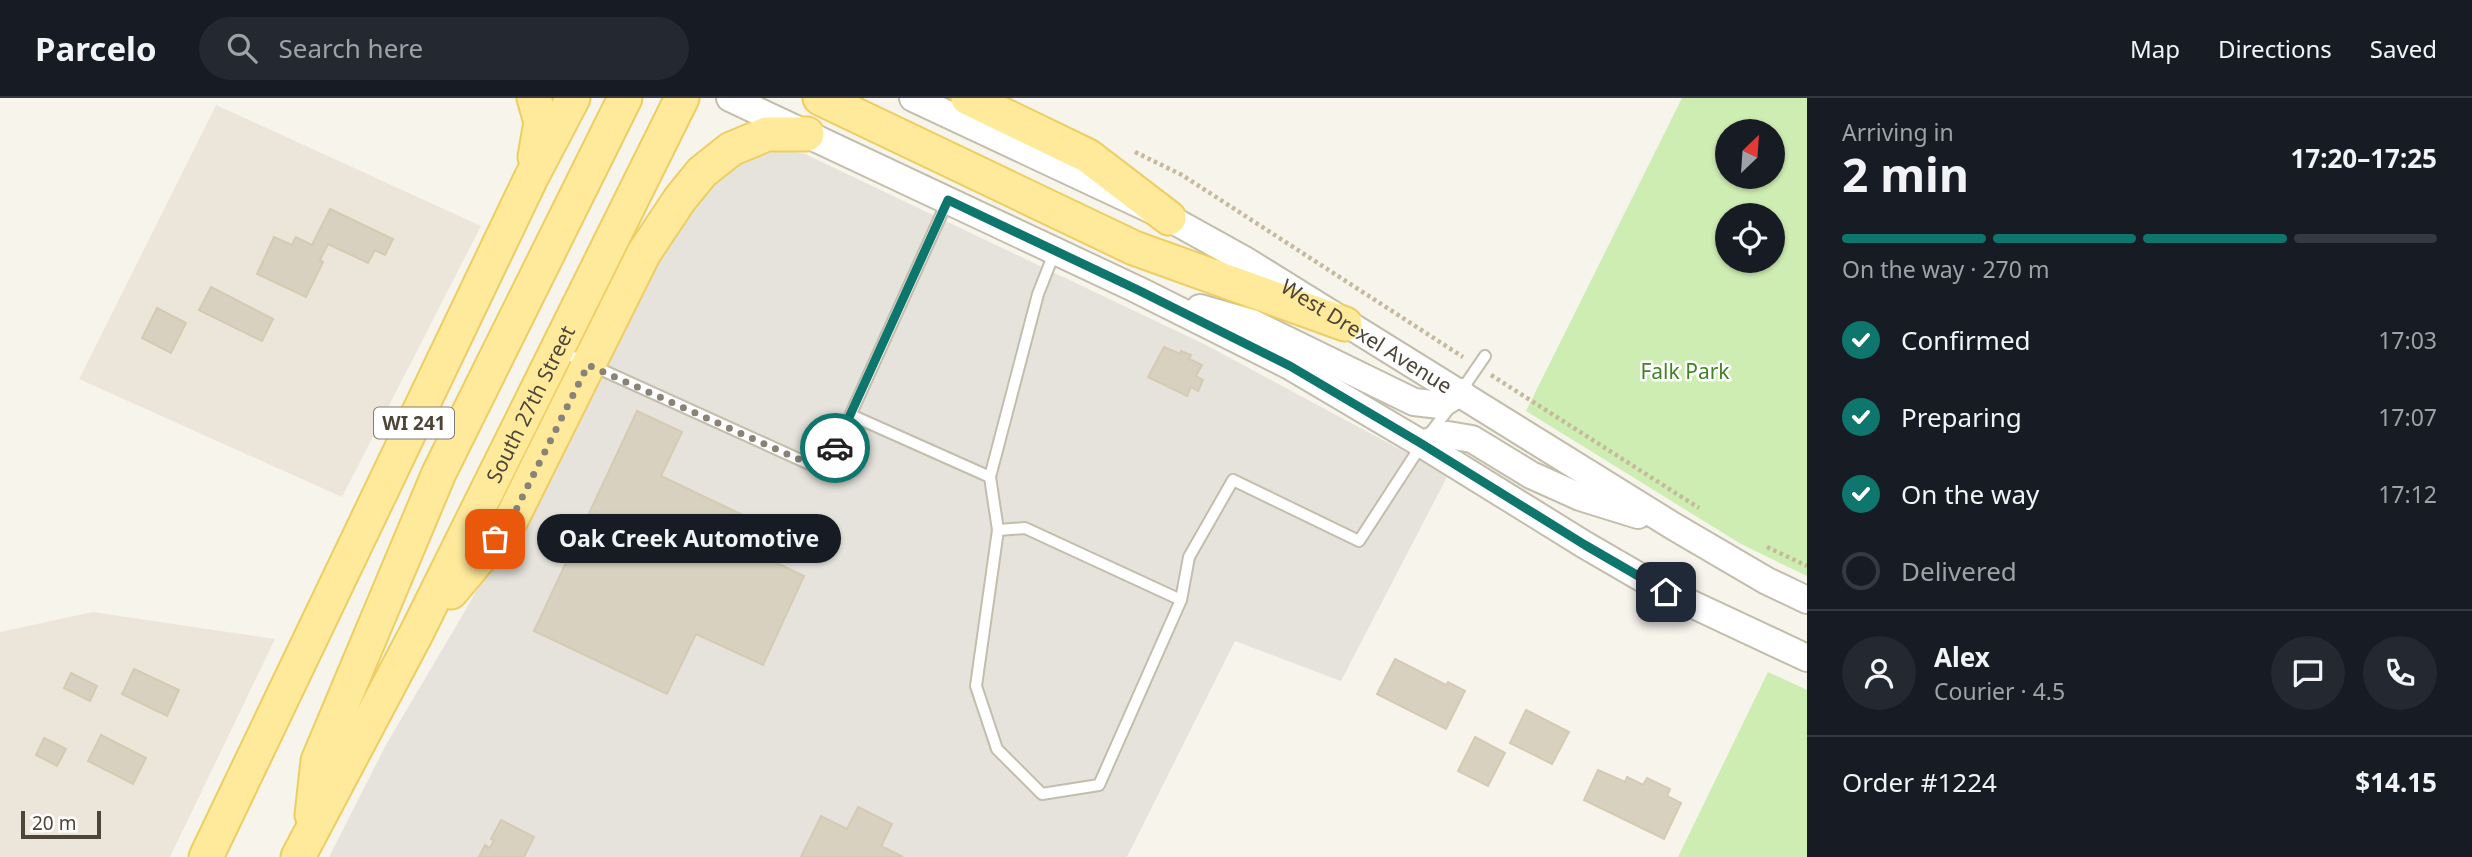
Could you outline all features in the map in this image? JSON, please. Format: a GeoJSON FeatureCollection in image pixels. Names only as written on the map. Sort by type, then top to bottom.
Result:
{"type":"FeatureCollection","features":[{"type":"Feature","properties":{"kind":"main road"},"geometry":{"type":"LineString","coordinates":[[531,178],[541,122],[534,98]]}},
{"type":"Feature","properties":{"kind":"main road","name":"WI 241"},"geometry":{"type":"LineString","coordinates":[[205,857],[531,178],[573,98]]}},
{"type":"Feature","properties":{"kind":"main road"},"geometry":{"type":"LineString","coordinates":[[304,844],[318,761],[439,473],[625,98]]}},
{"type":"Feature","properties":{"kind":"main road","name":"South 27th Street"},"geometry":{"type":"LineString","coordinates":[[304,844],[416,634],[682,98]]}},
{"type":"Feature","properties":{"kind":"main road"},"geometry":{"type":"LineString","coordinates":[[820,98],[1134,248],[1345,324]]}},
{"type":"Feature","properties":{"kind":"main road"},"geometry":{"type":"LineString","coordinates":[[968,98],[1088,156],[1169,218]]}},
{"type":"Feature","properties":{"kind":"main road"},"geometry":{"type":"LineString","coordinates":[[416,634],[511,520],[643,253],[680,199],[702,172],[731,149],[767,134],[807,134]]}},
{"type":"Feature","properties":{"kind":"street"},"geometry":{"type":"LineString","coordinates":[[730,98],[1138,290],[1290,366],[1666,592],[1807,659]]}},
{"type":"Feature","properties":{"kind":"street","name":"West Drexel Avenue"},"geometry":{"type":"LineString","coordinates":[[913,98],[1169,218],[1243,259],[1673,526],[1768,581],[1807,600]]}},
{"type":"Feature","properties":{"kind":"street"},"geometry":{"type":"LineString","coordinates":[[1138,290],[1252,323],[1341,364],[1414,402],[1440,405],[1461,392]]}},
{"type":"Feature","properties":{"kind":"street"},"geometry":{"type":"LineString","coordinates":[[1422,444],[1448,435],[1472,439],[1531,475],[1580,497],[1673,526]]}},
{"type":"Feature","properties":{"kind":"lane"},"geometry":{"type":"LineString","coordinates":[[557,349],[825,471],[948,200]]}},
{"type":"Feature","properties":{"kind":"lane"},"geometry":{"type":"LineString","coordinates":[[1055,251],[1038,294],[990,477],[998,530],[976,686],[997,749],[1042,794],[1099,785],[1181,600],[1189,557],[1233,480],[1359,541],[1422,444],[1485,356]]}},
{"type":"Feature","properties":{"kind":"lane"},"geometry":{"type":"LineString","coordinates":[[850,415],[990,477]]}},
{"type":"Feature","properties":{"kind":"lane"},"geometry":{"type":"LineString","coordinates":[[998,530],[1025,528],[1181,600]]}},
{"type":"Feature","properties":{"kind":"path"},"geometry":{"type":"LineString","coordinates":[[1132,151],[1182,175],[1449,348]]}},
{"type":"Feature","properties":{"kind":"path"},"geometry":{"type":"LineString","coordinates":[[1503,382],[1702,509]]}},
{"type":"Feature","properties":{"kind":"path"},"geometry":{"type":"LineString","coordinates":[[1758,542],[1807,566]]}},
{"type":"Feature","properties":{"kind":"shaded area"},"geometry":{"type":"Polygon","coordinates":[[[216,105],[481,226],[342,497],[79,379],[216,105]]]}},
{"type":"Feature","properties":{"kind":"shaded area"},"geometry":{"type":"Polygon","coordinates":[[[768,146],[805,154],[1206,345],[1448,475],[1341,681],[1235,641],[1127,857],[329,857],[387,743],[465,611],[581,402],[649,262],[711,182],[768,146]]]}},
{"type":"Feature","properties":{"kind":"shaded area"},"geometry":{"type":"Polygon","coordinates":[[[93,612],[275,639],[170,857],[0,857],[0,632],[93,612]]]}},
{"type":"Feature","properties":{"kind":"green space","name":"Falk Park"},"geometry":{"type":"Polygon","coordinates":[[[1682,98],[1807,98],[1807,576],[1741,544],[1526,411],[1682,98]]]}},
{"type":"Feature","properties":{"kind":"green space"},"geometry":{"type":"Polygon","coordinates":[[[1768,672],[1807,690],[1807,857],[1678,857],[1768,672]]]}},
{"type":"Feature","properties":{"kind":"building"},"geometry":{"type":"Polygon","coordinates":[[[330,209],[393,239],[385,255],[375,250],[368,263],[328,244],[320,260],[323,262],[306,297],[257,274],[274,237],[292,245],[296,237],[312,245],[330,209]]]}},
{"type":"Feature","properties":{"kind":"building"},"geometry":{"type":"Polygon","coordinates":[[[211,287],[273,319],[262,341],[199,310],[211,287]]]}},
{"type":"Feature","properties":{"kind":"building"},"geometry":{"type":"Polygon","coordinates":[[[157,308],[186,323],[171,353],[142,338],[157,308]]]}},
{"type":"Feature","properties":{"kind":"building"},"geometry":{"type":"Polygon","coordinates":[[[1164,347],[1180,354],[1181,351],[1191,355],[1189,359],[1202,365],[1196,376],[1203,380],[1198,391],[1191,387],[1187,396],[1148,377],[1164,347]]]}},
{"type":"Feature","properties":{"kind":"building"},"geometry":{"type":"Polygon","coordinates":[[[637,411],[682,432],[661,476],[749,518],[737,544],[804,576],[763,665],[696,634],[667,694],[534,631],[637,411]]]}},
{"type":"Feature","properties":{"kind":"building"},"geometry":{"type":"Polygon","coordinates":[[[1395,659],[1446,685],[1448,682],[1465,691],[1446,729],[1377,694],[1395,659]]]}},
{"type":"Feature","properties":{"kind":"building"},"geometry":{"type":"Polygon","coordinates":[[[134,669],[179,690],[167,716],[122,694],[134,669]]]}},
{"type":"Feature","properties":{"kind":"building"},"geometry":{"type":"Polygon","coordinates":[[[71,673],[97,686],[90,701],[64,688],[71,673]]]}},
{"type":"Feature","properties":{"kind":"building"},"geometry":{"type":"Polygon","coordinates":[[[1526,710],[1569,732],[1552,764],[1510,743],[1526,710]]]}},
{"type":"Feature","properties":{"kind":"building"},"geometry":{"type":"Polygon","coordinates":[[[101,735],[146,758],[133,784],[88,761],[101,735]]]}},
{"type":"Feature","properties":{"kind":"building"},"geometry":{"type":"Polygon","coordinates":[[[1475,737],[1505,753],[1488,786],[1458,771],[1475,737]]]}},
{"type":"Feature","properties":{"kind":"building"},"geometry":{"type":"Polygon","coordinates":[[[44,738],[66,749],[57,766],[36,755],[44,738]]]}},
{"type":"Feature","properties":{"kind":"building"},"geometry":{"type":"Polygon","coordinates":[[[1598,770],[1625,782],[1627,777],[1643,785],[1647,778],[1670,789],[1667,796],[1681,803],[1664,839],[1584,800],[1598,770]]]}},
{"type":"Feature","properties":{"kind":"building"},"geometry":{"type":"Polygon","coordinates":[[[858,807],[892,824],[881,846],[903,857],[801,857],[821,816],[847,829],[858,807]]]}},
{"type":"Feature","properties":{"kind":"building"},"geometry":{"type":"Polygon","coordinates":[[[501,820],[534,837],[524,857],[479,857],[485,845],[490,848],[494,840],[491,839],[501,820]]]}},
{"type":"Feature","properties":{"kind":"way so far"},"geometry":{"type":"LineString","coordinates":[[495,539],[511,520],[588,365],[825,471],[835,448]]}},
{"type":"Feature","properties":{"kind":"place","name":"Oak Creek Automotive"},"geometry":{"type":"Point","coordinates":[495,539]}},
{"type":"Feature","properties":{"kind":"route"},"geometry":{"type":"LineString","coordinates":[[835,448],[948,200],[1290,366],[1666,592]]}}]}
